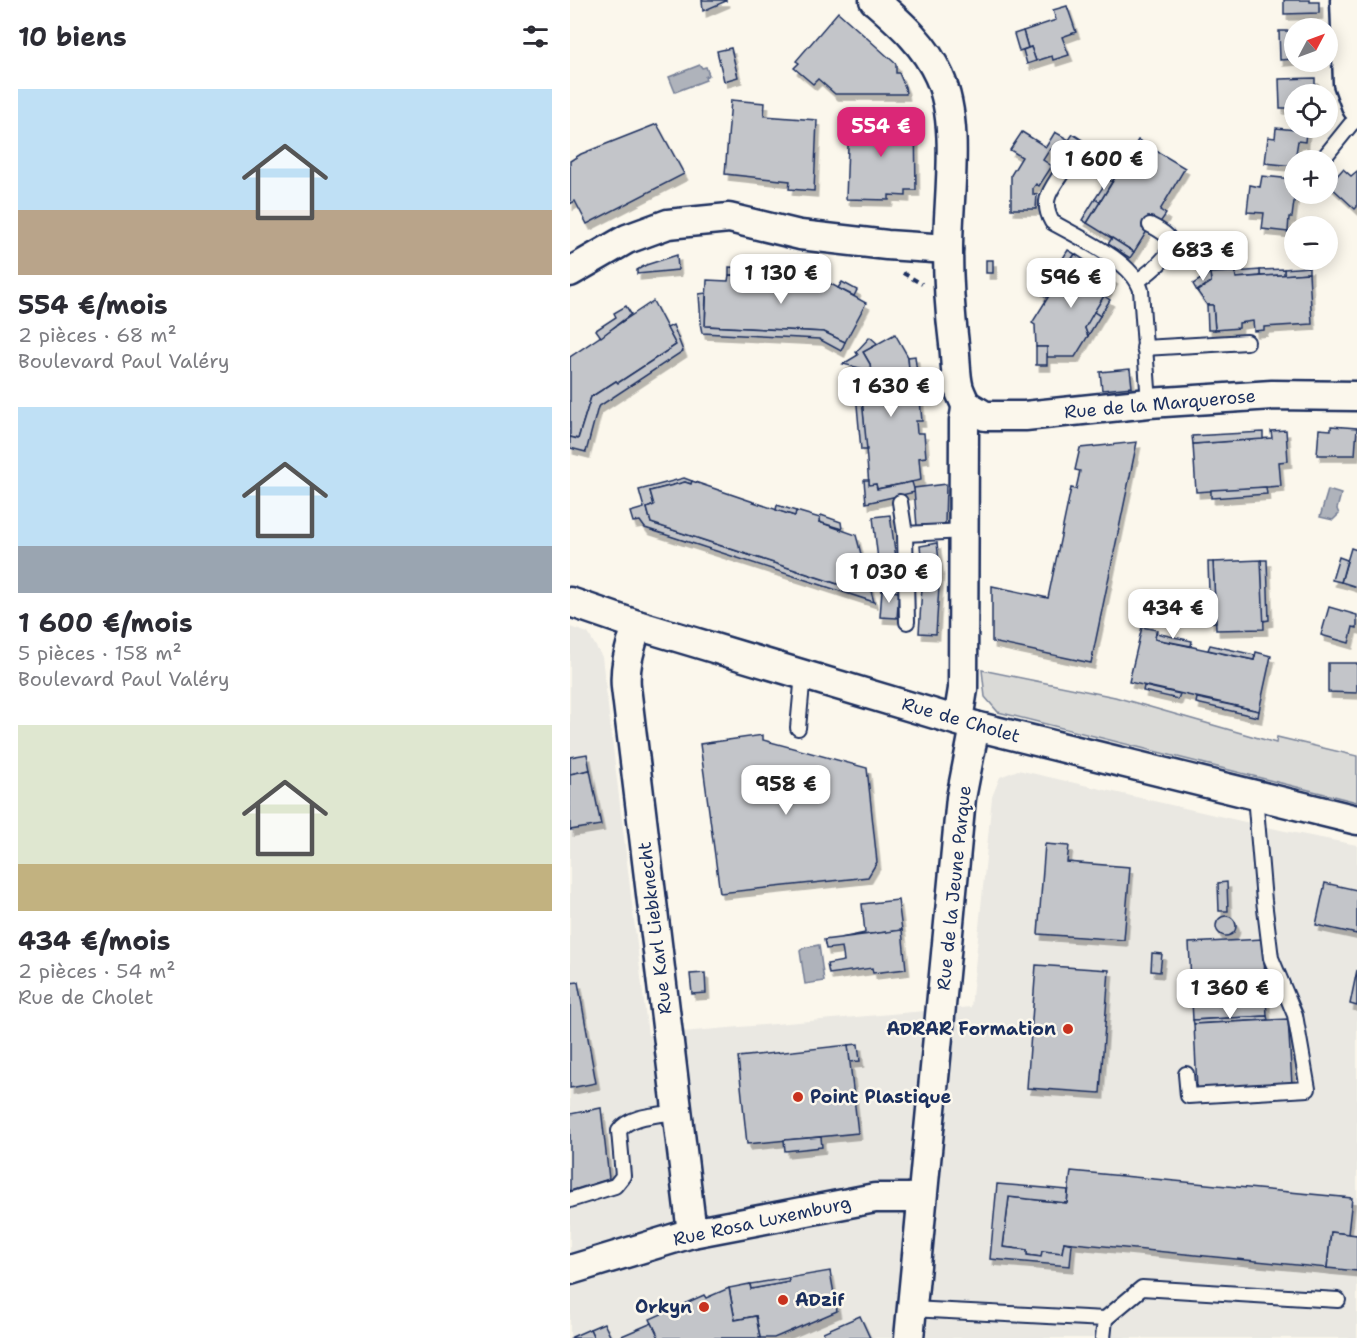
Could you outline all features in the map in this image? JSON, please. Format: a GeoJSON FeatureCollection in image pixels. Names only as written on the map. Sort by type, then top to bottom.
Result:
{"type":"FeatureCollection","features":[{"type":"Feature","properties":{"kind":"street"},"geometry":{"type":"LineString","coordinates":[[874,0],[924,48],[939,76],[948,102],[951,135],[948,249],[950,313],[959,389],[967,405]]}},
{"type":"Feature","properties":{"kind":"street"},"geometry":{"type":"LineString","coordinates":[[1345,0],[1348,83],[1357,108]]}},
{"type":"Feature","properties":{"kind":"street"},"geometry":{"type":"LineString","coordinates":[[570,272],[627,239],[668,224],[729,218],[800,235],[948,249]]}},
{"type":"Feature","properties":{"kind":"street","name":"Rue de la Marquerose"},"geometry":{"type":"LineString","coordinates":[[967,405],[985,416],[1025,416],[1149,403],[1272,395],[1357,396]]}},
{"type":"Feature","properties":{"kind":"street","name":"Rue de la Jeune Parque"},"geometry":{"type":"LineString","coordinates":[[909,1338],[961,798],[966,723],[963,689],[964,420],[967,405]]}},
{"type":"Feature","properties":{"kind":"street","name":"Rue de Cholet"},"geometry":{"type":"LineString","coordinates":[[570,602],[637,625],[966,723],[1357,820]]}},
{"type":"Feature","properties":{"kind":"street","name":"Rue Karl Liebknecht"},"geometry":{"type":"LineString","coordinates":[[637,625],[627,656],[626,687],[692,1233]]}},
{"type":"Feature","properties":{"kind":"street","name":"Rue Rosa Luxemburg"},"geometry":{"type":"LineString","coordinates":[[570,1270],[692,1233],[875,1198],[922,1198]]}},
{"type":"Feature","properties":{"kind":"lane"},"geometry":{"type":"LineString","coordinates":[[1330,150],[1350,124],[1357,120]]}},
{"type":"Feature","properties":{"kind":"lane"},"geometry":{"type":"LineString","coordinates":[[1063,171],[1047,195],[1046,210],[1052,222],[1125,265],[1138,281],[1141,290],[1149,403]]}},
{"type":"Feature","properties":{"kind":"lane"},"geometry":{"type":"LineString","coordinates":[[1138,281],[1169,251],[1168,238],[1150,225]]}},
{"type":"Feature","properties":{"kind":"lane"},"geometry":{"type":"LineString","coordinates":[[1144,348],[1247,342]]}},
{"type":"Feature","properties":{"kind":"lane"},"geometry":{"type":"LineString","coordinates":[[900,502],[905,534],[907,622]]}},
{"type":"Feature","properties":{"kind":"lane"},"geometry":{"type":"LineString","coordinates":[[905,534],[964,531]]}},
{"type":"Feature","properties":{"kind":"lane"},"geometry":{"type":"LineString","coordinates":[[798,728],[803,674]]}},
{"type":"Feature","properties":{"kind":"lane"},"geometry":{"type":"LineString","coordinates":[[1186,1074],[1188,1096],[1308,1089],[1295,1015],[1271,958],[1255,796]]}},
{"type":"Feature","properties":{"kind":"lane"},"geometry":{"type":"LineString","coordinates":[[570,1200],[615,1186],[620,1182],[623,1176],[619,1131],[622,1126],[631,1121],[677,1112]]}},
{"type":"Feature","properties":{"kind":"lane"},"geometry":{"type":"LineString","coordinates":[[911,1309],[1105,1319],[1142,1288],[1338,1300]]}},
{"type":"Feature","properties":{"kind":"lane"},"geometry":{"type":"LineString","coordinates":[[1103,1338],[1105,1319]]}},
{"type":"Feature","properties":{"kind":"path"},"geometry":{"type":"LineString","coordinates":[[896,270],[920,281],[925,287]]}},
{"type":"Feature","properties":{"kind":"shaded area"},"geometry":{"type":"Polygon","coordinates":[[[700,65],[702,68],[706,67],[709,75],[705,77],[706,80],[675,92],[669,77],[700,65]]]}},
{"type":"Feature","properties":{"kind":"shaded area"},"geometry":{"type":"Polygon","coordinates":[[[1328,490],[1341,494],[1337,509],[1339,514],[1333,520],[1320,517],[1328,490]]]}},
{"type":"Feature","properties":{"kind":"shaded area"},"geometry":{"type":"Polygon","coordinates":[[[570,627],[588,633],[602,657],[648,1035],[971,1007],[992,797],[1000,777],[1018,770],[1285,831],[1357,845],[1357,1338],[570,1338],[570,627]]]}},
{"type":"Feature","properties":{"kind":"shaded area"},"geometry":{"type":"Polygon","coordinates":[[[982,670],[1115,697],[1276,743],[1277,737],[1357,756],[1357,802],[998,712],[985,697],[982,670]]]}},
{"type":"Feature","properties":{"kind":"shaded area"},"geometry":{"type":"Polygon","coordinates":[[[819,945],[824,981],[805,984],[800,951],[803,948],[819,945]]]}},
{"type":"Feature","properties":{"kind":"building"},"geometry":{"type":"Polygon","coordinates":[[[702,0],[726,0],[726,1],[703,11],[702,0]]]}},
{"type":"Feature","properties":{"kind":"building"},"geometry":{"type":"Polygon","coordinates":[[[1284,0],[1319,2],[1319,13],[1284,14],[1284,0]]]}},
{"type":"Feature","properties":{"kind":"building"},"geometry":{"type":"Polygon","coordinates":[[[1067,6],[1076,32],[1062,37],[1069,55],[1053,60],[1052,56],[1036,61],[1031,47],[1028,48],[1023,31],[1056,20],[1053,10],[1067,6]]]}},
{"type":"Feature","properties":{"kind":"building"},"geometry":{"type":"Polygon","coordinates":[[[838,12],[896,64],[896,73],[899,73],[906,94],[835,94],[818,79],[813,84],[794,68],[799,63],[796,61],[838,12]]]}},
{"type":"Feature","properties":{"kind":"building"},"geometry":{"type":"Polygon","coordinates":[[[1023,31],[1028,48],[1019,51],[1014,34],[1023,31]]]}},
{"type":"Feature","properties":{"kind":"building"},"geometry":{"type":"Polygon","coordinates":[[[1279,31],[1284,31],[1284,60],[1280,60],[1279,31]]]}},
{"type":"Feature","properties":{"kind":"building"},"geometry":{"type":"Polygon","coordinates":[[[1031,47],[1036,61],[1027,64],[1023,50],[1031,47]]]}},
{"type":"Feature","properties":{"kind":"building"},"geometry":{"type":"Polygon","coordinates":[[[731,48],[738,77],[724,81],[717,51],[731,48]]]}},
{"type":"Feature","properties":{"kind":"building"},"geometry":{"type":"Polygon","coordinates":[[[1315,78],[1315,84],[1284,84],[1284,108],[1280,108],[1279,79],[1315,78]]]}},
{"type":"Feature","properties":{"kind":"building"},"geometry":{"type":"Polygon","coordinates":[[[731,100],[765,103],[764,116],[817,120],[814,191],[789,189],[790,181],[725,174],[731,100]]]}},
{"type":"Feature","properties":{"kind":"building"},"geometry":{"type":"Polygon","coordinates":[[[849,118],[915,119],[916,190],[906,190],[906,196],[889,195],[889,200],[846,199],[849,118]]]}},
{"type":"Feature","properties":{"kind":"building"},"geometry":{"type":"Polygon","coordinates":[[[657,124],[684,174],[587,224],[575,201],[570,204],[570,161],[581,154],[657,124]]]}},
{"type":"Feature","properties":{"kind":"building"},"geometry":{"type":"Polygon","coordinates":[[[1276,128],[1284,129],[1284,138],[1305,138],[1305,142],[1298,141],[1297,150],[1284,150],[1284,165],[1265,163],[1268,137],[1275,138],[1276,128]]]}},
{"type":"Feature","properties":{"kind":"building"},"geometry":{"type":"Polygon","coordinates":[[[1022,132],[1046,147],[1055,132],[1069,140],[1073,134],[1093,147],[1077,172],[1067,166],[1070,161],[1050,149],[1043,160],[1052,166],[1039,186],[1036,184],[1033,188],[1033,195],[1037,194],[1036,209],[1011,209],[1011,175],[1022,157],[1010,150],[1022,132]]]}},
{"type":"Feature","properties":{"kind":"building"},"geometry":{"type":"Polygon","coordinates":[[[1138,140],[1185,168],[1160,210],[1166,214],[1159,224],[1148,217],[1142,228],[1147,231],[1134,252],[1087,223],[1138,140]]]}},
{"type":"Feature","properties":{"kind":"building"},"geometry":{"type":"Polygon","coordinates":[[[1121,158],[1125,161],[1112,182],[1108,179],[1121,158]]]}},
{"type":"Feature","properties":{"kind":"building"},"geometry":{"type":"Polygon","coordinates":[[[1343,169],[1351,176],[1357,171],[1357,207],[1355,209],[1338,193],[1338,175],[1343,169]]]}},
{"type":"Feature","properties":{"kind":"building"},"geometry":{"type":"Polygon","coordinates":[[[1262,176],[1284,178],[1284,204],[1294,204],[1292,216],[1284,216],[1284,232],[1262,229],[1264,213],[1247,212],[1250,185],[1260,187],[1262,176]]]}},
{"type":"Feature","properties":{"kind":"building"},"geometry":{"type":"Polygon","coordinates":[[[1108,179],[1112,182],[1100,202],[1095,199],[1108,179]]]}},
{"type":"Feature","properties":{"kind":"building"},"geometry":{"type":"Polygon","coordinates":[[[1095,199],[1100,202],[1087,223],[1082,220],[1095,199]]]}},
{"type":"Feature","properties":{"kind":"building"},"geometry":{"type":"Polygon","coordinates":[[[1112,238],[1134,252],[1130,258],[1108,244],[1112,238]]]}},
{"type":"Feature","properties":{"kind":"building"},"geometry":{"type":"Polygon","coordinates":[[[1068,250],[1075,254],[1047,297],[1041,294],[1068,250]]]}},
{"type":"Feature","properties":{"kind":"building"},"geometry":{"type":"Polygon","coordinates":[[[1075,254],[1114,279],[1085,328],[1088,336],[1075,357],[1047,357],[1047,347],[1036,347],[1035,325],[1032,323],[1075,254]]]}},
{"type":"Feature","properties":{"kind":"building"},"geometry":{"type":"Polygon","coordinates":[[[677,255],[678,270],[637,274],[637,270],[646,265],[677,255]]]}},
{"type":"Feature","properties":{"kind":"building"},"geometry":{"type":"Polygon","coordinates":[[[986,260],[993,260],[993,273],[986,273],[986,260]]]}},
{"type":"Feature","properties":{"kind":"building"},"geometry":{"type":"Polygon","coordinates":[[[729,267],[755,269],[754,276],[729,275],[729,267]]]}},
{"type":"Feature","properties":{"kind":"building"},"geometry":{"type":"Polygon","coordinates":[[[755,269],[767,269],[766,277],[786,278],[786,282],[831,284],[866,303],[845,342],[824,332],[705,326],[707,280],[728,281],[729,275],[754,276],[755,269]]]}},
{"type":"Feature","properties":{"kind":"building"},"geometry":{"type":"Polygon","coordinates":[[[1284,269],[1284,275],[1260,276],[1260,270],[1284,269]]]}},
{"type":"Feature","properties":{"kind":"building"},"geometry":{"type":"Polygon","coordinates":[[[1260,270],[1260,276],[1236,278],[1235,272],[1260,270]]]}},
{"type":"Feature","properties":{"kind":"building"},"geometry":{"type":"Polygon","coordinates":[[[1284,270],[1309,270],[1309,273],[1284,275],[1284,270]]]}},
{"type":"Feature","properties":{"kind":"building"},"geometry":{"type":"Polygon","coordinates":[[[1235,272],[1236,278],[1309,273],[1312,324],[1264,327],[1264,330],[1254,331],[1253,321],[1239,323],[1239,328],[1215,330],[1213,305],[1207,305],[1197,291],[1211,282],[1210,273],[1235,272]]]}},
{"type":"Feature","properties":{"kind":"building"},"geometry":{"type":"Polygon","coordinates":[[[1210,273],[1211,282],[1197,291],[1193,284],[1210,273]]]}},
{"type":"Feature","properties":{"kind":"building"},"geometry":{"type":"Polygon","coordinates":[[[842,282],[857,290],[854,296],[838,288],[842,282]]]}},
{"type":"Feature","properties":{"kind":"building"},"geometry":{"type":"Polygon","coordinates":[[[706,293],[705,326],[824,332],[845,342],[841,351],[819,339],[702,333],[699,294],[706,293]]]}},
{"type":"Feature","properties":{"kind":"building"},"geometry":{"type":"Polygon","coordinates":[[[1104,296],[1110,300],[1100,316],[1094,312],[1104,296]]]}},
{"type":"Feature","properties":{"kind":"building"},"geometry":{"type":"Polygon","coordinates":[[[653,301],[676,345],[618,383],[616,381],[591,397],[578,439],[570,437],[570,357],[653,301]]]}},
{"type":"Feature","properties":{"kind":"building"},"geometry":{"type":"Polygon","coordinates":[[[1207,305],[1213,305],[1215,330],[1208,330],[1207,305]]]}},
{"type":"Feature","properties":{"kind":"building"},"geometry":{"type":"Polygon","coordinates":[[[626,306],[631,314],[601,337],[596,330],[616,317],[614,313],[626,306]]]}},
{"type":"Feature","properties":{"kind":"building"},"geometry":{"type":"Polygon","coordinates":[[[1094,312],[1100,316],[1088,336],[1085,328],[1094,312]]]}},
{"type":"Feature","properties":{"kind":"building"},"geometry":{"type":"Polygon","coordinates":[[[673,325],[683,351],[598,407],[586,452],[570,448],[570,437],[578,439],[591,397],[616,381],[618,383],[676,345],[667,328],[673,325]]]}},
{"type":"Feature","properties":{"kind":"building"},"geometry":{"type":"Polygon","coordinates":[[[895,334],[908,357],[912,399],[920,400],[922,421],[916,421],[917,433],[924,433],[926,457],[919,458],[921,480],[877,489],[876,484],[869,485],[862,400],[866,400],[864,374],[871,373],[870,364],[863,352],[895,334]]]}},
{"type":"Feature","properties":{"kind":"building"},"geometry":{"type":"Polygon","coordinates":[[[870,337],[878,344],[863,352],[870,364],[871,373],[864,374],[864,369],[843,364],[858,355],[856,352],[870,337]]]}},
{"type":"Feature","properties":{"kind":"building"},"geometry":{"type":"Polygon","coordinates":[[[1036,347],[1047,347],[1047,365],[1036,365],[1036,347]]]}},
{"type":"Feature","properties":{"kind":"building"},"geometry":{"type":"Polygon","coordinates":[[[915,356],[918,382],[910,382],[908,357],[915,356]]]}},
{"type":"Feature","properties":{"kind":"building"},"geometry":{"type":"Polygon","coordinates":[[[1130,369],[1132,387],[1102,390],[1100,372],[1130,369]]]}},
{"type":"Feature","properties":{"kind":"building"},"geometry":{"type":"Polygon","coordinates":[[[866,393],[866,400],[862,400],[867,450],[861,450],[856,394],[866,393]]]}},
{"type":"Feature","properties":{"kind":"building"},"geometry":{"type":"Polygon","coordinates":[[[1331,426],[1357,428],[1355,455],[1317,455],[1319,429],[1331,430],[1331,426]]]}},
{"type":"Feature","properties":{"kind":"building"},"geometry":{"type":"Polygon","coordinates":[[[1286,430],[1288,461],[1279,462],[1281,486],[1196,492],[1193,444],[1272,438],[1271,431],[1286,430]]]}},
{"type":"Feature","properties":{"kind":"building"},"geometry":{"type":"Polygon","coordinates":[[[1263,432],[1263,439],[1193,444],[1192,436],[1263,432]]]}},
{"type":"Feature","properties":{"kind":"building"},"geometry":{"type":"Polygon","coordinates":[[[1137,442],[1091,663],[992,642],[992,586],[1048,598],[1071,488],[1076,489],[1080,471],[1075,470],[1080,448],[1137,442]]]}},
{"type":"Feature","properties":{"kind":"building"},"geometry":{"type":"Polygon","coordinates":[[[684,478],[692,481],[691,484],[685,482],[650,491],[654,505],[647,508],[651,523],[838,584],[840,581],[863,588],[858,571],[866,573],[874,602],[645,528],[640,521],[633,522],[630,512],[644,508],[639,490],[684,478]]]}},
{"type":"Feature","properties":{"kind":"building"},"geometry":{"type":"Polygon","coordinates":[[[864,480],[869,480],[869,485],[876,484],[877,489],[912,482],[915,492],[866,503],[864,480]]]}},
{"type":"Feature","properties":{"kind":"building"},"geometry":{"type":"Polygon","coordinates":[[[692,481],[795,516],[796,511],[820,518],[819,522],[856,535],[866,573],[858,571],[863,588],[840,581],[838,584],[651,523],[647,508],[654,505],[650,491],[685,482],[691,484],[692,481]]]}},
{"type":"Feature","properties":{"kind":"building"},"geometry":{"type":"Polygon","coordinates":[[[946,484],[945,524],[917,527],[914,488],[946,484]]]}},
{"type":"Feature","properties":{"kind":"building"},"geometry":{"type":"Polygon","coordinates":[[[1266,487],[1267,494],[1211,498],[1211,490],[1266,487]]]}},
{"type":"Feature","properties":{"kind":"building"},"geometry":{"type":"Polygon","coordinates":[[[777,505],[796,511],[795,516],[776,510],[777,505]]]}},
{"type":"Feature","properties":{"kind":"building"},"geometry":{"type":"Polygon","coordinates":[[[821,515],[841,522],[842,529],[819,522],[821,515]]]}},
{"type":"Feature","properties":{"kind":"building"},"geometry":{"type":"Polygon","coordinates":[[[890,515],[896,558],[878,560],[873,517],[890,515]]]}},
{"type":"Feature","properties":{"kind":"building"},"geometry":{"type":"Polygon","coordinates":[[[937,543],[940,570],[923,572],[920,546],[937,543]]]}},
{"type":"Feature","properties":{"kind":"building"},"geometry":{"type":"Polygon","coordinates":[[[1351,548],[1357,550],[1357,587],[1341,582],[1351,548]]]}},
{"type":"Feature","properties":{"kind":"building"},"geometry":{"type":"Polygon","coordinates":[[[1339,557],[1347,560],[1341,582],[1332,580],[1339,557]]]}},
{"type":"Feature","properties":{"kind":"building"},"geometry":{"type":"Polygon","coordinates":[[[1261,560],[1267,560],[1269,620],[1263,621],[1261,560]]]}},
{"type":"Feature","properties":{"kind":"building"},"geometry":{"type":"Polygon","coordinates":[[[1261,560],[1264,629],[1216,630],[1213,562],[1261,560]]]}},
{"type":"Feature","properties":{"kind":"building"},"geometry":{"type":"Polygon","coordinates":[[[1208,562],[1213,562],[1216,622],[1210,622],[1208,562]]]}},
{"type":"Feature","properties":{"kind":"building"},"geometry":{"type":"Polygon","coordinates":[[[940,570],[936,634],[919,633],[923,572],[940,570]]]}},
{"type":"Feature","properties":{"kind":"building"},"geometry":{"type":"Polygon","coordinates":[[[897,571],[899,592],[882,590],[880,573],[897,571]]]}},
{"type":"Feature","properties":{"kind":"building"},"geometry":{"type":"Polygon","coordinates":[[[882,590],[899,592],[897,618],[880,617],[882,590]]]}},
{"type":"Feature","properties":{"kind":"building"},"geometry":{"type":"Polygon","coordinates":[[[1329,607],[1357,615],[1357,628],[1353,627],[1349,643],[1321,635],[1329,607]]]}},
{"type":"Feature","properties":{"kind":"building"},"geometry":{"type":"Polygon","coordinates":[[[1142,627],[1157,630],[1155,639],[1254,660],[1256,652],[1271,656],[1259,711],[1129,682],[1142,627]]]}},
{"type":"Feature","properties":{"kind":"building"},"geometry":{"type":"Polygon","coordinates":[[[1156,633],[1192,641],[1191,646],[1155,639],[1156,633]]]}},
{"type":"Feature","properties":{"kind":"building"},"geometry":{"type":"Polygon","coordinates":[[[1210,645],[1255,655],[1254,660],[1208,650],[1210,645]]]}},
{"type":"Feature","properties":{"kind":"building"},"geometry":{"type":"Polygon","coordinates":[[[1328,663],[1357,663],[1357,693],[1328,692],[1328,663]]]}},
{"type":"Feature","properties":{"kind":"building"},"geometry":{"type":"Polygon","coordinates":[[[1144,686],[1180,694],[1178,699],[1143,691],[1144,686]]]}},
{"type":"Feature","properties":{"kind":"building"},"geometry":{"type":"Polygon","coordinates":[[[1197,698],[1259,711],[1258,717],[1196,703],[1197,698]]]}},
{"type":"Feature","properties":{"kind":"building"},"geometry":{"type":"Polygon","coordinates":[[[763,735],[763,740],[867,768],[877,862],[868,877],[720,893],[700,744],[763,735]]]}},
{"type":"Feature","properties":{"kind":"building"},"geometry":{"type":"Polygon","coordinates":[[[587,754],[590,770],[570,774],[570,757],[587,754]]]}},
{"type":"Feature","properties":{"kind":"building"},"geometry":{"type":"Polygon","coordinates":[[[590,770],[601,825],[570,830],[570,774],[590,770]]]}},
{"type":"Feature","properties":{"kind":"building"},"geometry":{"type":"Polygon","coordinates":[[[1045,844],[1069,846],[1067,862],[1130,867],[1124,940],[1038,934],[1045,844]]]}},
{"type":"Feature","properties":{"kind":"building"},"geometry":{"type":"Polygon","coordinates":[[[1227,882],[1228,911],[1219,911],[1218,883],[1227,882]]]}},
{"type":"Feature","properties":{"kind":"building"},"geometry":{"type":"Polygon","coordinates":[[[1325,883],[1357,890],[1357,934],[1316,925],[1325,883]]]}},
{"type":"Feature","properties":{"kind":"building"},"geometry":{"type":"Polygon","coordinates":[[[898,900],[902,930],[841,938],[865,933],[862,904],[898,900]]]}},
{"type":"Feature","properties":{"kind":"building"},"geometry":{"type":"Polygon","coordinates":[[[1226,916],[1233,919],[1236,926],[1233,933],[1226,936],[1219,933],[1216,926],[1219,919],[1226,916]]]}},
{"type":"Feature","properties":{"kind":"building"},"geometry":{"type":"Polygon","coordinates":[[[902,930],[906,969],[873,973],[872,968],[829,974],[827,964],[844,961],[842,947],[826,949],[824,940],[902,930]]]}},
{"type":"Feature","properties":{"kind":"building"},"geometry":{"type":"Polygon","coordinates":[[[1263,939],[1267,1016],[1193,1020],[1189,943],[1263,939]]]}},
{"type":"Feature","properties":{"kind":"building"},"geometry":{"type":"Polygon","coordinates":[[[1152,953],[1162,954],[1160,972],[1151,971],[1152,953]]]}},
{"type":"Feature","properties":{"kind":"building","name":"ADRAR Formation"},"geometry":{"type":"Polygon","coordinates":[[[1036,965],[1109,970],[1100,1093],[1027,1088],[1036,965]]]}},
{"type":"Feature","properties":{"kind":"building"},"geometry":{"type":"Polygon","coordinates":[[[1357,970],[1357,1006],[1350,1004],[1357,970]]]}},
{"type":"Feature","properties":{"kind":"building"},"geometry":{"type":"Polygon","coordinates":[[[705,973],[706,993],[692,994],[690,974],[705,973]]]}},
{"type":"Feature","properties":{"kind":"building"},"geometry":{"type":"Polygon","coordinates":[[[578,982],[596,1083],[570,1088],[570,983],[578,982]]]}},
{"type":"Feature","properties":{"kind":"building"},"geometry":{"type":"Polygon","coordinates":[[[1267,1016],[1268,1020],[1194,1024],[1193,1020],[1267,1016]]]}},
{"type":"Feature","properties":{"kind":"building"},"geometry":{"type":"Polygon","coordinates":[[[1288,1019],[1292,1085],[1197,1090],[1194,1024],[1288,1019]]]}},
{"type":"Feature","properties":{"kind":"building"},"geometry":{"type":"Polygon","coordinates":[[[858,1044],[860,1061],[850,1062],[848,1045],[858,1044]]]}},
{"type":"Feature","properties":{"kind":"building","name":"Point Plastique"},"geometry":{"type":"Polygon","coordinates":[[[848,1045],[858,1133],[747,1144],[738,1057],[848,1045]]]}},
{"type":"Feature","properties":{"kind":"building"},"geometry":{"type":"Polygon","coordinates":[[[601,1108],[609,1179],[570,1191],[570,1114],[601,1108]]]}},
{"type":"Feature","properties":{"kind":"building"},"geometry":{"type":"Polygon","coordinates":[[[821,1137],[822,1147],[785,1151],[784,1140],[821,1137]]]}},
{"type":"Feature","properties":{"kind":"building"},"geometry":{"type":"Polygon","coordinates":[[[1071,1171],[1352,1198],[1348,1234],[1331,1232],[1327,1268],[1064,1242],[1062,1253],[1042,1251],[1041,1257],[1027,1255],[1027,1250],[1003,1247],[1009,1197],[1067,1203],[1071,1171]]]}},
{"type":"Feature","properties":{"kind":"building"},"geometry":{"type":"Polygon","coordinates":[[[997,1184],[1068,1190],[1067,1203],[1009,1197],[1003,1247],[1027,1250],[1027,1255],[1041,1257],[1042,1251],[1062,1253],[1064,1242],[1072,1244],[1070,1266],[990,1259],[997,1184]]]}},
{"type":"Feature","properties":{"kind":"building"},"geometry":{"type":"Polygon","coordinates":[[[1331,1232],[1357,1235],[1357,1271],[1327,1268],[1331,1232]]]}},
{"type":"Feature","properties":{"kind":"building","name":"ADzif"},"geometry":{"type":"Polygon","coordinates":[[[830,1271],[837,1311],[774,1338],[760,1338],[756,1316],[735,1320],[729,1288],[750,1284],[751,1289],[789,1282],[788,1278],[830,1271]]]}},
{"type":"Feature","properties":{"kind":"building"},"geometry":{"type":"Polygon","coordinates":[[[788,1278],[789,1282],[751,1289],[750,1284],[788,1278]]]}},
{"type":"Feature","properties":{"kind":"building","name":"Orkyn"},"geometry":{"type":"Polygon","coordinates":[[[729,1288],[735,1320],[756,1316],[760,1338],[659,1338],[650,1319],[704,1295],[706,1298],[729,1288]]]}},
{"type":"Feature","properties":{"kind":"building"},"geometry":{"type":"Polygon","coordinates":[[[860,1316],[870,1338],[826,1338],[823,1332],[860,1316]]]}},
{"type":"Feature","properties":{"kind":"building"},"geometry":{"type":"Polygon","coordinates":[[[604,1323],[611,1338],[594,1338],[590,1329],[604,1323]]]}},
{"type":"Feature","properties":{"kind":"building"},"geometry":{"type":"Polygon","coordinates":[[[652,1323],[659,1338],[617,1338],[652,1323]]]}},
{"type":"Feature","properties":{"kind":"building"},"geometry":{"type":"Polygon","coordinates":[[[590,1329],[594,1338],[571,1338],[572,1337],[590,1329]]]}},
{"type":"Feature","properties":{"kind":"place","name":"ADRAR Formation"},"geometry":{"type":"Point","coordinates":[1068,1029]}},
{"type":"Feature","properties":{"kind":"place","name":"Point Plastique"},"geometry":{"type":"Point","coordinates":[798,1097]}},
{"type":"Feature","properties":{"kind":"place","name":"ADzif"},"geometry":{"type":"Point","coordinates":[783,1300]}},
{"type":"Feature","properties":{"kind":"place","name":"Orkyn"},"geometry":{"type":"Point","coordinates":[704,1307]}}]}
